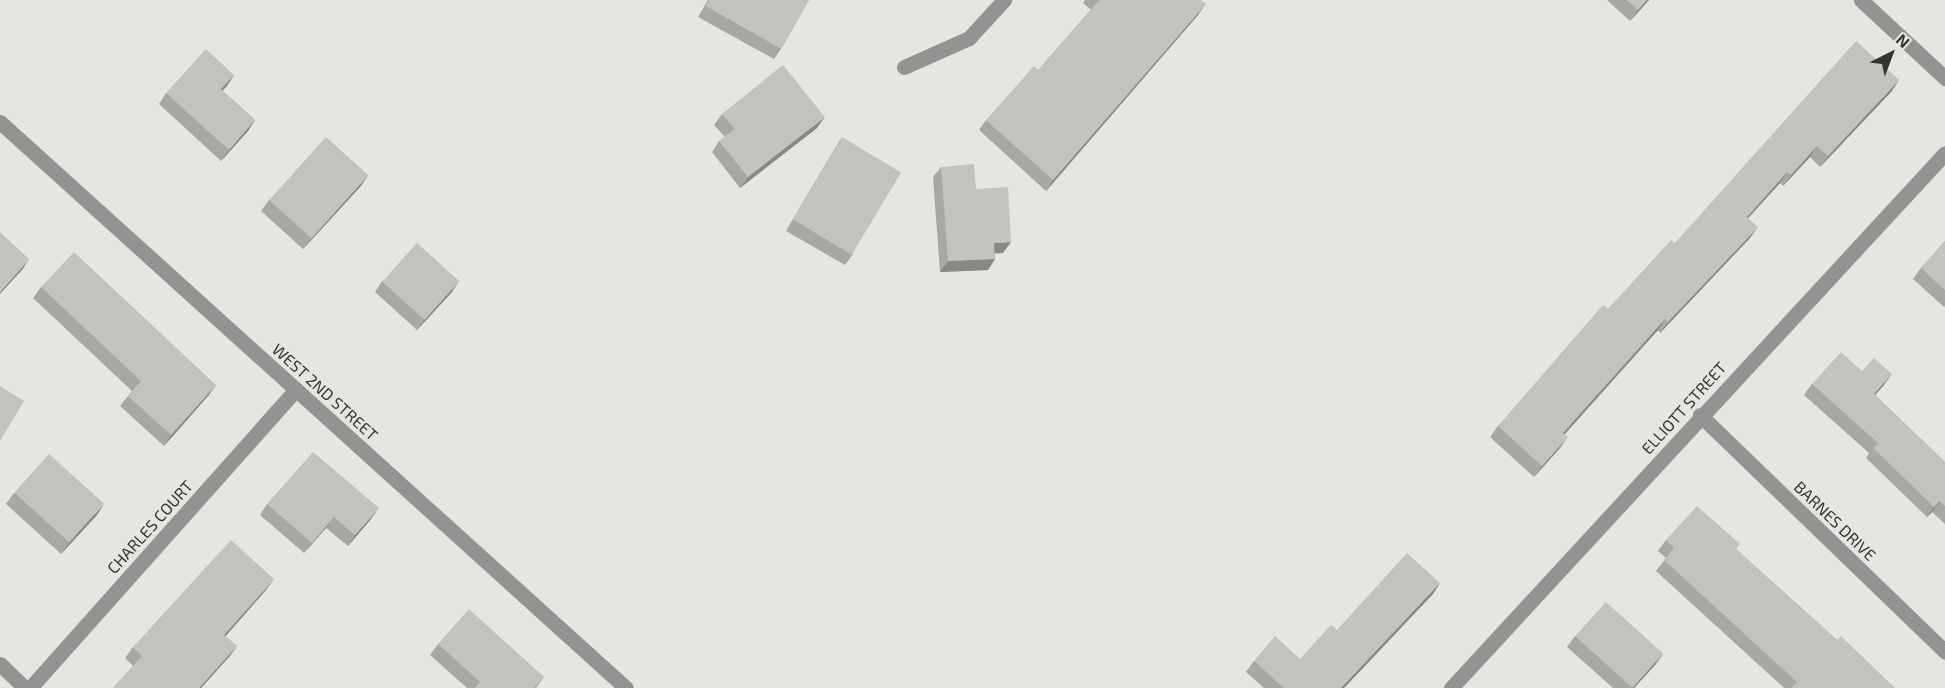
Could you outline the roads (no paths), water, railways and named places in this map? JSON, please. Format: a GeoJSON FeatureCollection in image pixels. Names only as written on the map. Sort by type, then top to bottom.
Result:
{"type":"FeatureCollection","features":[{"type":"Feature","properties":{"kind":"street"},"geometry":{"type":"LineString","coordinates":[[904,67],[969,38],[1004,0]]}},
{"type":"Feature","properties":{"kind":"street"},"geometry":{"type":"LineString","coordinates":[[1861,0],[1945,78]]}},
{"type":"Feature","properties":{"kind":"street","name":"WEST 2ND STREET"},"geometry":{"type":"LineString","coordinates":[[0,122],[626,688]]}},
{"type":"Feature","properties":{"kind":"street","name":"ELLIOTT STREET"},"geometry":{"type":"LineString","coordinates":[[1451,688],[1700,415],[1945,153]]}},
{"type":"Feature","properties":{"kind":"street","name":"CHARLES COURT"},"geometry":{"type":"LineString","coordinates":[[30,688],[296,389]]}},
{"type":"Feature","properties":{"kind":"street","name":"BARNES DRIVE"},"geometry":{"type":"LineString","coordinates":[[1700,415],[1945,652]]}},
{"type":"Feature","properties":{"kind":"street"},"geometry":{"type":"LineString","coordinates":[[0,664],[25,688]]}}]}
